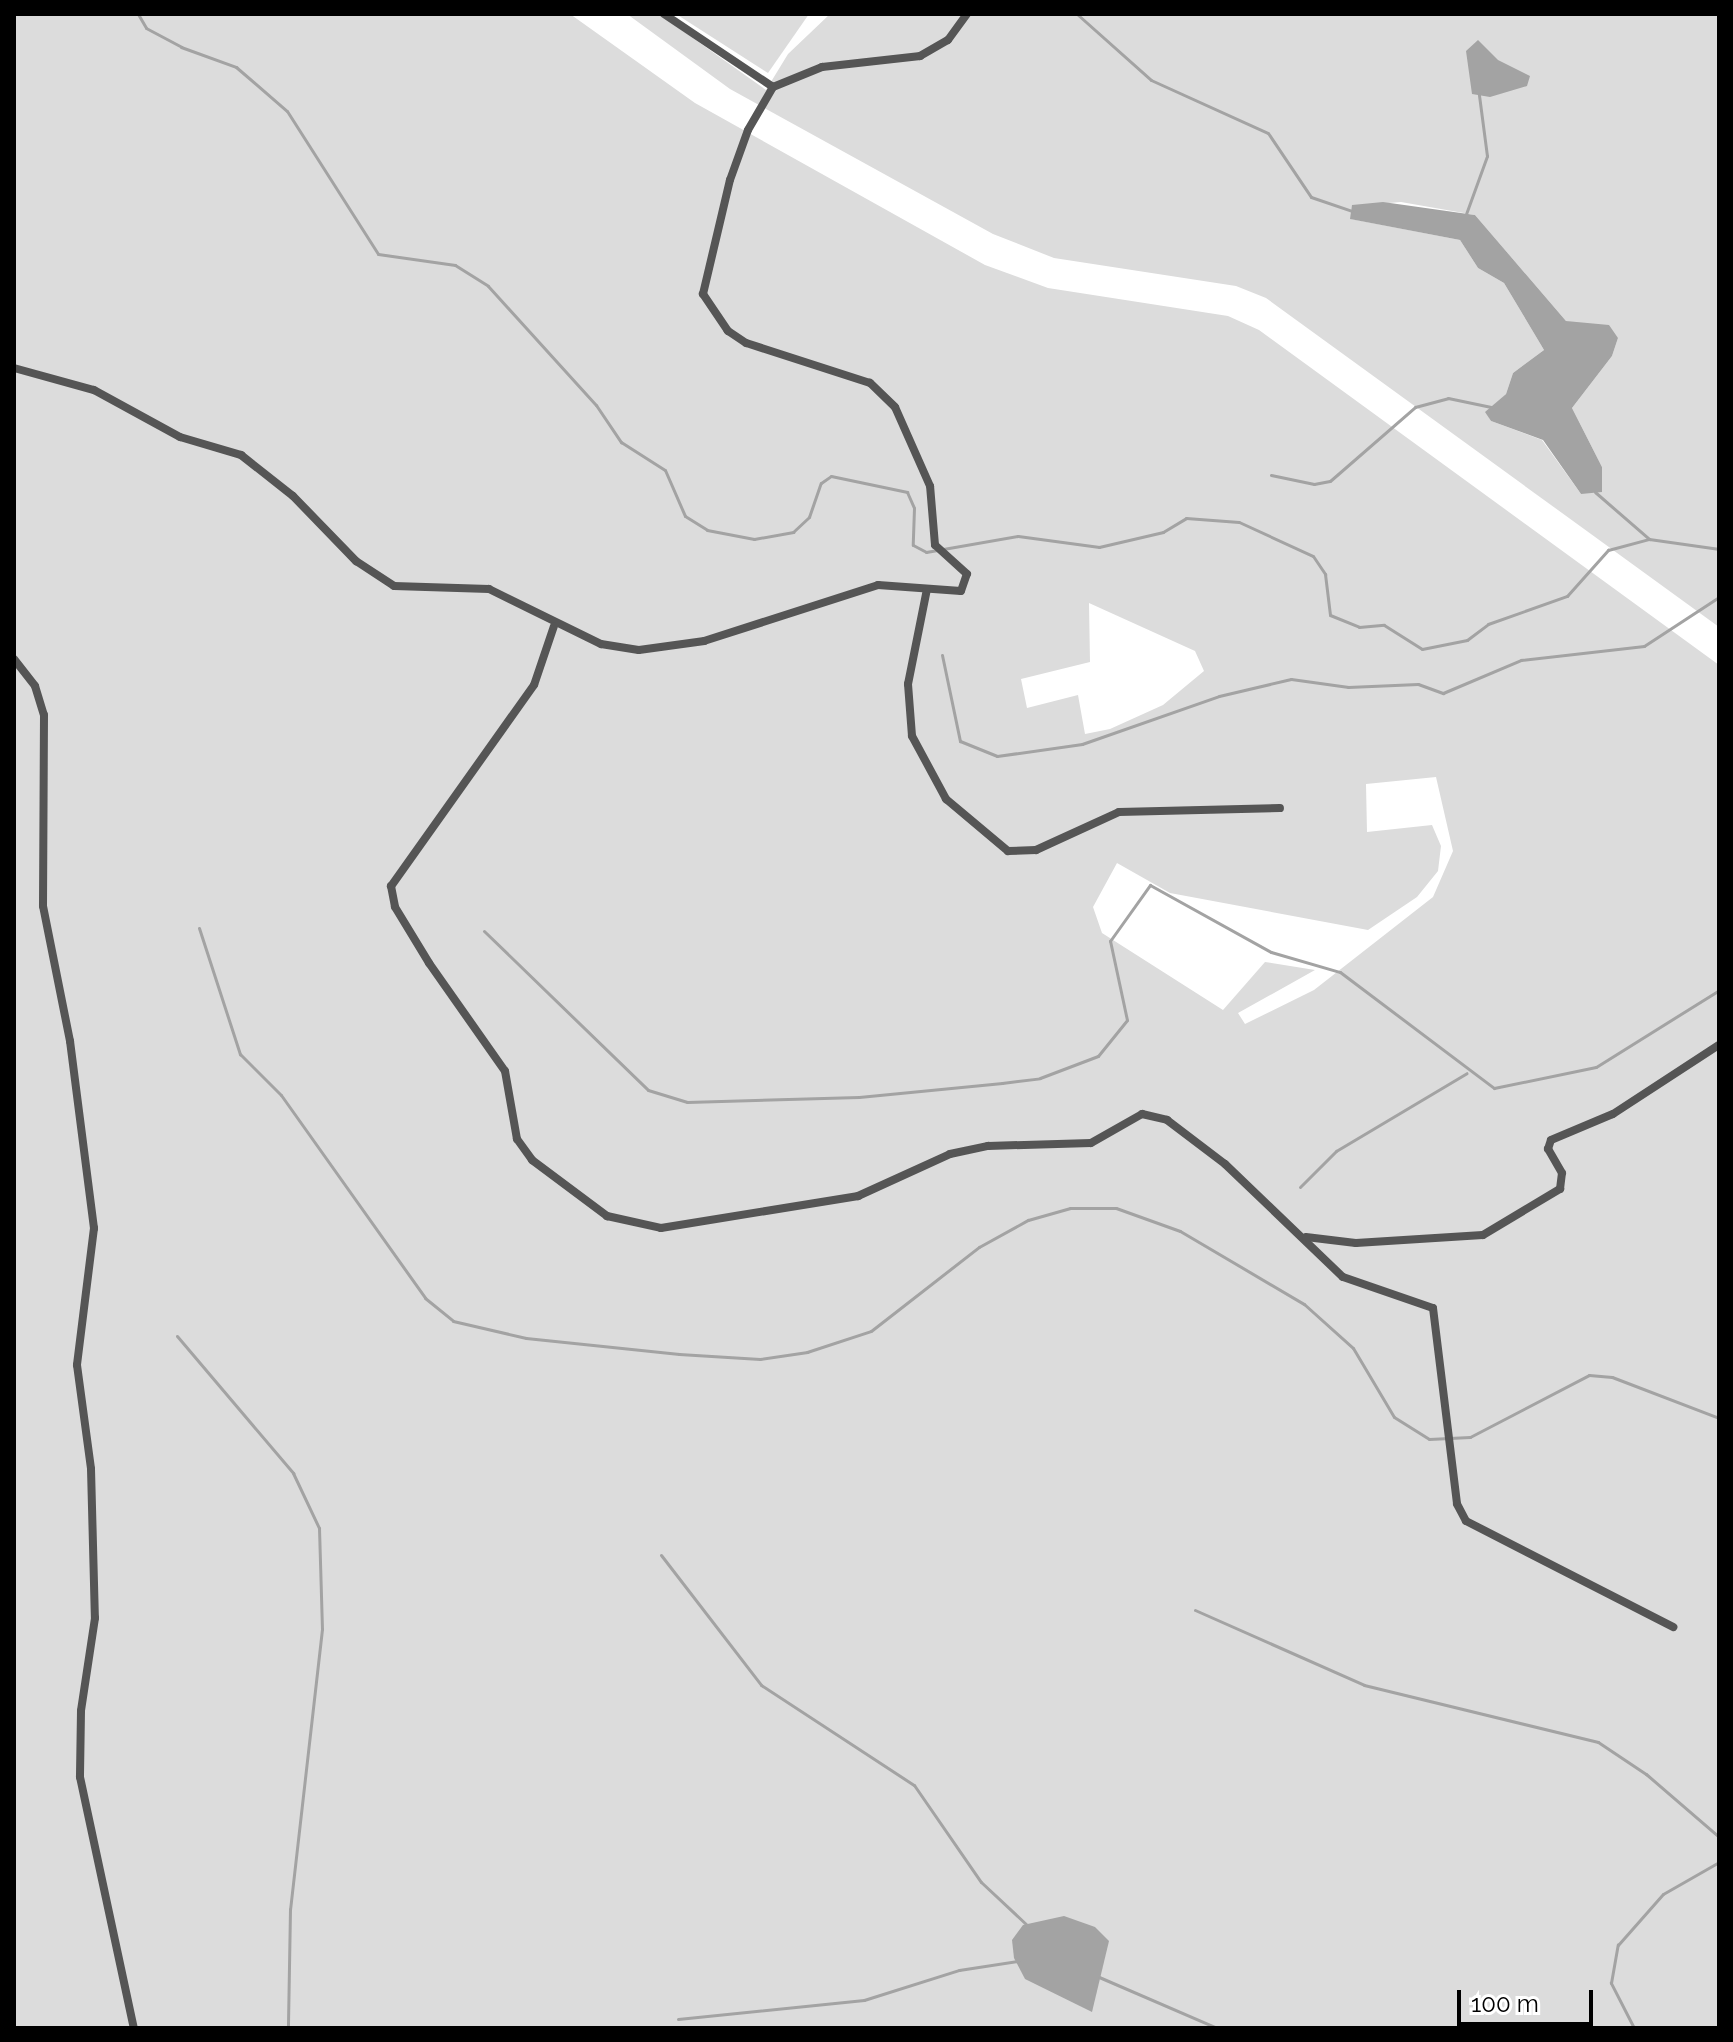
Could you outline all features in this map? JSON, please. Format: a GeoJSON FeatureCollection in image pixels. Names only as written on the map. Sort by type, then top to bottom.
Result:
{"type":"FeatureCollection","features":[{"type":"Feature","properties":{"kind":"street"},"geometry":{"type":"LineString","coordinates":[[664,14],[773,87]]}},
{"type":"Feature","properties":{"kind":"street"},"geometry":{"type":"LineString","coordinates":[[14,368],[94,390],[180,437],[259,465],[356,561],[394,586],[489,589],[522,601],[554,626],[601,644],[656,649],[776,622],[878,585],[961,591],[970,581],[935,545],[930,486],[895,407],[870,383],[746,343],[728,331],[703,294],[730,180],[748,130],[773,87],[822,67],[920,56],[948,40],[967,14]]}},
{"type":"Feature","properties":{"kind":"street"},"geometry":{"type":"LineString","coordinates":[[927,589],[908,684],[912,736],[946,799],[1008,851],[1036,850],[1119,812],[1280,808]]}},
{"type":"Feature","properties":{"kind":"street"},"geometry":{"type":"LineString","coordinates":[[554,626],[534,685],[391,886],[395,907],[429,963],[505,1071],[517,1139],[532,1160],[607,1216],[661,1228],[858,1196],[950,1154],[988,1146],[1091,1143],[1130,1118],[1152,1114],[1200,1142],[1306,1237],[1343,1277],[1408,1295],[1437,1315],[1457,1504],[1466,1521],[1673,1627]]}},
{"type":"Feature","properties":{"kind":"street"},"geometry":{"type":"LineString","coordinates":[[14,659],[35,686],[44,715],[43,906],[70,1041],[94,1228],[77,1365],[91,1469],[95,1602],[80,1777],[134,2028]]}},
{"type":"Feature","properties":{"kind":"street"},"geometry":{"type":"LineString","coordinates":[[1306,1237],[1356,1243],[1483,1235],[1560,1189],[1562,1173],[1548,1149],[1551,1140],[1613,1114],[1719,1045]]}},
{"type":"Feature","properties":{"kind":"shaded area"},"geometry":{"type":"Polygon","coordinates":[[[14,14],[570,14],[695,103],[985,265],[1048,288],[1228,316],[1259,330],[1719,665],[1719,2028],[14,2028],[14,14]],[[1089,603],[1090,662],[1021,679],[1027,708],[1078,695],[1085,734],[1110,729],[1163,705],[1204,671],[1195,651],[1089,603]],[[1436,777],[1366,784],[1367,832],[1432,825],[1441,846],[1438,871],[1417,897],[1368,930],[1170,893],[1117,863],[1093,907],[1102,933],[1223,1010],[1265,962],[1315,970],[1238,1013],[1245,1024],[1314,990],[1433,897],[1453,851],[1436,777]]]}},
{"type":"Feature","properties":{"kind":"shaded area"},"geometry":{"type":"Polygon","coordinates":[[[627,14],[659,14],[766,90],[788,54],[830,14],[1719,14],[1719,627],[1266,298],[1236,286],[1054,258],[993,234],[730,89],[627,14]],[[1401,202],[1352,206],[1351,219],[1460,240],[1478,268],[1504,283],[1544,350],[1513,373],[1506,394],[1486,412],[1491,421],[1542,440],[1581,494],[1602,467],[1572,408],[1612,356],[1618,338],[1566,321],[1475,215],[1401,202]]]}},
{"type":"Feature","properties":{"kind":"shaded area"},"geometry":{"type":"Polygon","coordinates":[[[676,14],[809,14],[768,73],[676,14]]]}},
{"type":"Feature","properties":{"kind":"shaded area"},"geometry":{"type":"Polygon","coordinates":[[[1478,40],[1498,60],[1530,76],[1527,86],[1490,97],[1472,94],[1466,51],[1478,40]]]}},
{"type":"Feature","properties":{"kind":"shaded area"},"geometry":{"type":"Polygon","coordinates":[[[1383,202],[1475,215],[1566,321],[1609,325],[1618,338],[1612,356],[1572,408],[1602,467],[1602,492],[1581,494],[1543,440],[1491,421],[1485,412],[1506,394],[1513,373],[1544,350],[1504,283],[1478,268],[1460,240],[1350,219],[1352,205],[1383,202]]]}},
{"type":"Feature","properties":{"kind":"shaded area"},"geometry":{"type":"Polygon","coordinates":[[[1064,1916],[1095,1927],[1109,1941],[1092,2012],[1025,1979],[1014,1958],[1012,1940],[1023,1925],[1064,1916]]]}},
{"type":"Feature","properties":{"kind":"waterway"},"geometry":{"type":"LineString","coordinates":[[138,14],[146,28],[181,47],[236,67],[287,111],[378,254],[455,265],[488,286],[596,405],[621,442],[665,470],[685,516],[707,530],[754,539],[793,532],[809,517],[821,483],[831,476],[907,492],[914,508],[913,545],[926,552],[1018,536],[1099,547],[1163,532],[1186,518],[1239,522],[1313,556],[1325,574],[1330,615],[1359,627],[1384,625],[1422,649],[1467,640],[1488,624],[1567,596],[1608,550],[1649,539],[1719,549]]}},
{"type":"Feature","properties":{"kind":"waterway"},"geometry":{"type":"LineString","coordinates":[[1077,14],[1151,80],[1268,133],[1311,197],[1352,211]]}},
{"type":"Feature","properties":{"kind":"waterway"},"geometry":{"type":"LineString","coordinates":[[1466,214],[1487,156],[1479,95]]}},
{"type":"Feature","properties":{"kind":"waterway"},"geometry":{"type":"LineString","coordinates":[[1271,475],[1314,484],[1330,481],[1415,407],[1448,398],[1491,407]]}},
{"type":"Feature","properties":{"kind":"waterway"},"geometry":{"type":"LineString","coordinates":[[1595,492],[1649,539]]}},
{"type":"Feature","properties":{"kind":"waterway"},"geometry":{"type":"LineString","coordinates":[[942,655],[960,741],[997,756],[1082,744],[1219,696],[1291,679],[1348,687],[1418,684],[1443,693],[1521,660],[1644,646],[1719,597]]}},
{"type":"Feature","properties":{"kind":"waterway"},"geometry":{"type":"LineString","coordinates":[[484,931],[648,1090],[687,1102],[859,1097],[1002,1083],[1040,1078],[1098,1056],[1127,1020],[1110,941],[1150,885],[1271,952],[1340,972],[1494,1088],[1596,1067],[1719,990]]}},
{"type":"Feature","properties":{"kind":"waterway"},"geometry":{"type":"LineString","coordinates":[[199,928],[240,1054],[281,1095],[425,1298],[453,1321],[526,1338],[679,1354],[760,1359],[807,1352],[871,1331],[979,1247],[1028,1220],[1070,1208],[1116,1208],[1180,1231],[1304,1304],[1353,1348],[1394,1417],[1429,1439],[1470,1437],[1589,1375],[1612,1377],[1719,1418]]}},
{"type":"Feature","properties":{"kind":"waterway"},"geometry":{"type":"LineString","coordinates":[[1300,1187],[1336,1151],[1467,1073]]}},
{"type":"Feature","properties":{"kind":"waterway"},"geometry":{"type":"LineString","coordinates":[[177,1336],[293,1473],[319,1528],[322,1629],[290,1909],[288,2028]]}},
{"type":"Feature","properties":{"kind":"waterway"},"geometry":{"type":"LineString","coordinates":[[661,1555],[761,1685],[914,1785],[981,1882],[1028,1926]]}},
{"type":"Feature","properties":{"kind":"waterway"},"geometry":{"type":"LineString","coordinates":[[1195,1610],[1364,1685],[1598,1742],[1646,1774],[1719,1837]]}},
{"type":"Feature","properties":{"kind":"waterway"},"geometry":{"type":"LineString","coordinates":[[1634,2028],[1611,1983],[1618,1945],[1663,1894],[1719,1862]]}},
{"type":"Feature","properties":{"kind":"waterway"},"geometry":{"type":"LineString","coordinates":[[678,2019],[864,2000],[959,1970],[1018,1961]]}},
{"type":"Feature","properties":{"kind":"waterway"},"geometry":{"type":"LineString","coordinates":[[1099,1977],[1217,2028]]}}]}
